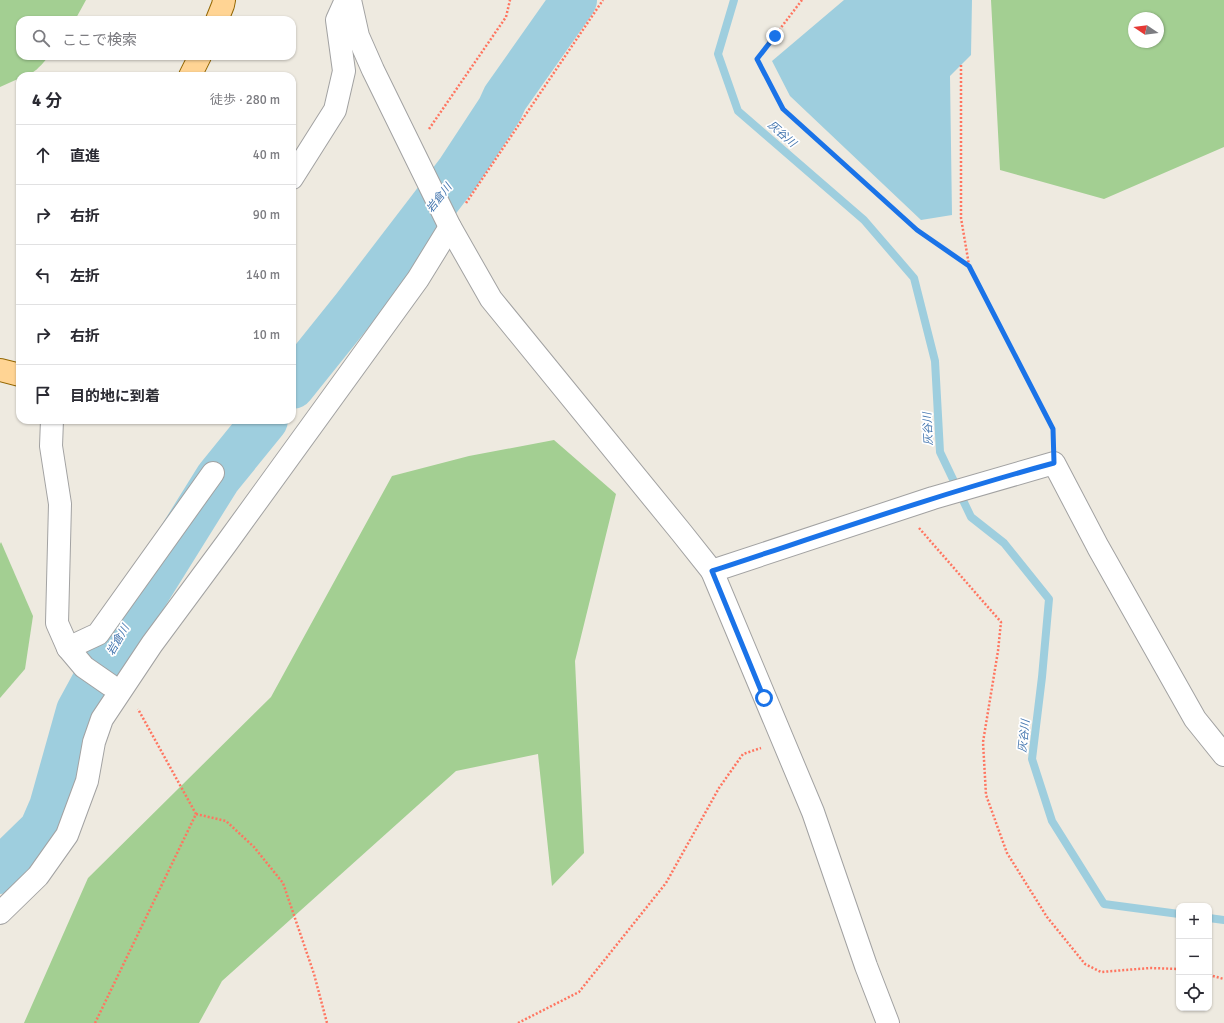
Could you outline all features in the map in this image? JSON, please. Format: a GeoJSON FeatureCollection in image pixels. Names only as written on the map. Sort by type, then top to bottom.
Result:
{"type":"FeatureCollection","features":[{"type":"Feature","properties":{"kind":"main road"},"geometry":{"type":"LineString","coordinates":[[219,16],[224,0]]}},
{"type":"Feature","properties":{"kind":"main road"},"geometry":{"type":"LineString","coordinates":[[192,72],[198,60]]}},
{"type":"Feature","properties":{"kind":"main road"},"geometry":{"type":"LineString","coordinates":[[0,370],[16,374]]}},
{"type":"Feature","properties":{"kind":"street"},"geometry":{"type":"LineString","coordinates":[[296,172],[335,110],[344,71],[337,20],[346,0]]}},
{"type":"Feature","properties":{"kind":"street"},"geometry":{"type":"LineString","coordinates":[[350,0],[358,36],[373,70],[450,227],[491,299],[712,571],[813,812],[866,966],[888,1023]]}},
{"type":"Feature","properties":{"kind":"street"},"geometry":{"type":"LineString","coordinates":[[0,913],[38,876],[67,835],[87,781],[94,742],[102,718],[115,688],[152,644],[418,279],[450,227]]}},
{"type":"Feature","properties":{"kind":"street"},"geometry":{"type":"LineString","coordinates":[[52,424],[51,446],[60,504],[57,623],[68,648],[84,667],[115,688]]}},
{"type":"Feature","properties":{"kind":"street"},"geometry":{"type":"LineString","coordinates":[[712,571],[933,498],[1054,463],[1098,547],[1195,720],[1224,755]]}},
{"type":"Feature","properties":{"kind":"street"},"geometry":{"type":"LineString","coordinates":[[68,648],[98,634],[213,473]]}},
{"type":"Feature","properties":{"kind":"path"},"geometry":{"type":"LineString","coordinates":[[413,152],[506,17],[510,0]]}},
{"type":"Feature","properties":{"kind":"path"},"geometry":{"type":"LineString","coordinates":[[450,227],[603,0]]}},
{"type":"Feature","properties":{"kind":"path"},"geometry":{"type":"LineString","coordinates":[[802,0],[757,59],[783,109],[917,230],[969,266]]}},
{"type":"Feature","properties":{"kind":"path"},"geometry":{"type":"LineString","coordinates":[[961,65],[961,218],[969,266],[1053,429],[1054,463]]}},
{"type":"Feature","properties":{"kind":"path"},"geometry":{"type":"LineString","coordinates":[[902,508],[1001,622],[998,651],[983,742],[986,795],[1007,853],[1047,917],[1085,964],[1101,972],[1150,968],[1176,969]]}},
{"type":"Feature","properties":{"kind":"path"},"geometry":{"type":"LineString","coordinates":[[115,688],[139,711],[196,814],[226,821],[254,847],[284,883],[314,974],[327,1023]]}},
{"type":"Feature","properties":{"kind":"path"},"geometry":{"type":"LineString","coordinates":[[518,1023],[579,992],[666,883],[719,788],[743,754],[782,740]]}},
{"type":"Feature","properties":{"kind":"path"},"geometry":{"type":"LineString","coordinates":[[95,1023],[196,814]]}},
{"type":"Feature","properties":{"kind":"path"},"geometry":{"type":"LineString","coordinates":[[1212,976],[1224,979]]}},
{"type":"Feature","properties":{"kind":"green space"},"geometry":{"type":"Polygon","coordinates":[[[0,0],[86,0],[77,16],[16,16],[16,60],[45,60],[33,72],[16,72],[16,80],[0,87],[0,0]]]}},
{"type":"Feature","properties":{"kind":"green space"},"geometry":{"type":"Polygon","coordinates":[[[991,0],[1224,0],[1224,147],[1104,199],[1000,170],[991,0]]]}},
{"type":"Feature","properties":{"kind":"green space"},"geometry":{"type":"Polygon","coordinates":[[[554,440],[616,494],[575,661],[584,853],[552,886],[538,754],[456,771],[222,981],[199,1023],[24,1023],[88,878],[271,697],[392,476],[469,456],[554,440]]]}},
{"type":"Feature","properties":{"kind":"green space"},"geometry":{"type":"Polygon","coordinates":[[[1,542],[33,616],[25,669],[0,698],[0,544],[1,542]]]}},
{"type":"Feature","properties":{"kind":"water"},"geometry":{"type":"Polygon","coordinates":[[[844,0],[972,0],[971,55],[950,76],[952,215],[921,220],[790,96],[772,61],[844,0]]]}},
{"type":"Feature","properties":{"kind":"waterway","name":"岩倉川"},"geometry":{"type":"LineString","coordinates":[[296,381],[353,310],[458,173],[500,109],[505,98],[574,0]]}},
{"type":"Feature","properties":{"kind":"waterway","name":"灰谷川"},"geometry":{"type":"LineString","coordinates":[[734,0],[718,54],[738,111],[864,220],[914,278],[935,361],[940,452],[971,517],[1004,543],[1049,599],[1042,677],[1032,759],[1052,821],[1104,904],[1176,914]]}},
{"type":"Feature","properties":{"kind":"waterway","name":"岩倉川"},"geometry":{"type":"LineString","coordinates":[[0,871],[42,830],[52,807],[79,711],[122,632],[218,478],[262,424]]}},
{"type":"Feature","properties":{"kind":"waterway","name":"灰谷川"},"geometry":{"type":"LineString","coordinates":[[1212,918],[1224,920]]}},
{"type":"Feature","properties":{"kind":"route"},"geometry":{"type":"LineString","coordinates":[[764,698],[712,571],[902,508],[1054,463],[1053,429],[969,266],[917,230],[783,109],[757,59],[775,36]]}}]}
